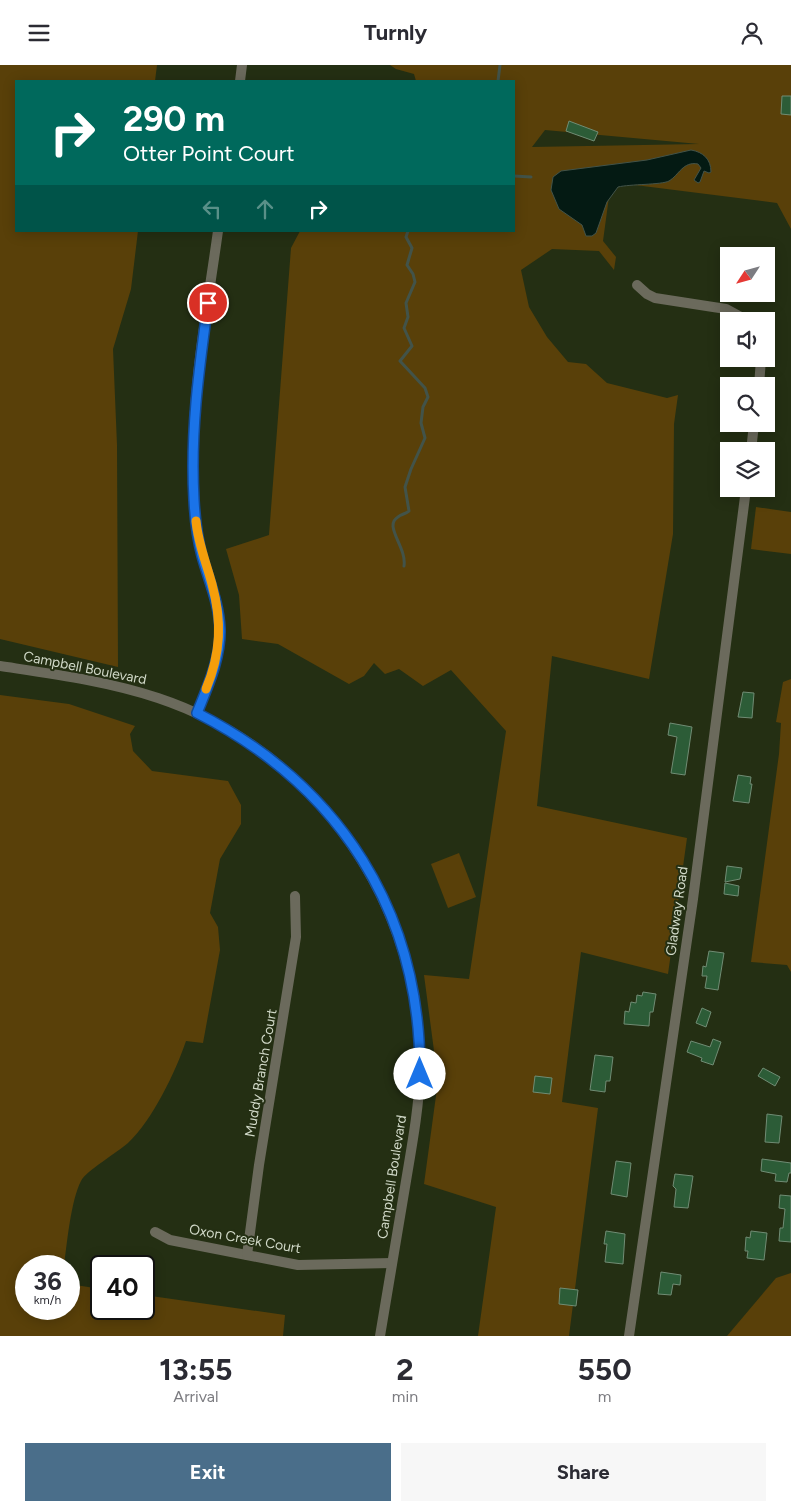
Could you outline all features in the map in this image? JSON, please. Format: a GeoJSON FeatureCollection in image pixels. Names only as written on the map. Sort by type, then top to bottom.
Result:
{"type":"FeatureCollection","features":[{"type":"Feature","properties":{"kind":"street"},"geometry":{"type":"LineString","coordinates":[[240,80],[242,65]]}},
{"type":"Feature","properties":{"kind":"street"},"geometry":{"type":"LineString","coordinates":[[197,713],[209,683],[220,631],[217,605],[202,557],[196,528],[193,453],[198,367],[218,232]]}},
{"type":"Feature","properties":{"kind":"street"},"geometry":{"type":"LineString","coordinates":[[637,285],[655,298],[726,309],[732,312]]}},
{"type":"Feature","properties":{"kind":"street","name":"Gladway Road"},"geometry":{"type":"LineString","coordinates":[[629,1336],[693,899],[745,497]]}},
{"type":"Feature","properties":{"kind":"street","name":"Campbell Boulevard"},"geometry":{"type":"LineString","coordinates":[[0,665],[116,686],[158,698],[197,713],[258,748],[284,769],[311,793],[335,821],[359,855],[383,898],[398,932],[415,997],[419,1029],[420,1074],[416,1118],[380,1336]]}},
{"type":"Feature","properties":{"kind":"street","name":"Muddy Branch Court"},"geometry":{"type":"LineString","coordinates":[[247,1255],[259,1165],[296,937],[295,896]]}},
{"type":"Feature","properties":{"kind":"street","name":"Oxon Creek Court"},"geometry":{"type":"LineString","coordinates":[[155,1232],[170,1240],[298,1265],[392,1263]]}},
{"type":"Feature","properties":{"kind":"shaded area"},"geometry":{"type":"Polygon","coordinates":[[[0,65],[157,65],[155,80],[15,80],[15,232],[138,232],[131,289],[113,349],[117,445],[118,667],[0,639],[0,65]]]}},
{"type":"Feature","properties":{"kind":"shaded area"},"geometry":{"type":"Polygon","coordinates":[[[390,65],[791,65],[791,229],[777,203],[611,182],[603,241],[616,257],[614,270],[599,251],[552,249],[521,270],[529,307],[547,337],[568,362],[586,364],[607,383],[667,398],[678,395],[674,424],[673,534],[649,679],[552,656],[537,806],[687,838],[668,974],[581,952],[562,1102],[598,1108],[569,1336],[478,1336],[496,1207],[424,1184],[438,1081],[424,975],[469,979],[506,731],[451,670],[423,686],[399,669],[385,674],[374,663],[364,676],[349,684],[278,644],[242,639],[239,595],[226,549],[269,535],[291,248],[299,232],[515,232],[515,80],[416,80],[414,74],[396,69],[390,65]],[[545,130],[532,147],[699,144],[545,130]]]}},
{"type":"Feature","properties":{"kind":"shaded area"},"geometry":{"type":"Polygon","coordinates":[[[691,150],[703,154],[710,163],[711,172],[704,171],[700,182],[698,183],[694,180],[701,168],[698,164],[693,164],[685,166],[669,181],[618,187],[607,202],[596,233],[592,236],[586,236],[582,225],[559,209],[551,190],[553,177],[561,171],[647,160],[691,150]]]}},
{"type":"Feature","properties":{"kind":"shaded area"},"geometry":{"type":"Polygon","coordinates":[[[756,507],[791,512],[791,554],[751,549],[756,507]]]}},
{"type":"Feature","properties":{"kind":"shaded area"},"geometry":{"type":"Polygon","coordinates":[[[791,679],[791,972],[787,965],[751,962],[779,754],[781,723],[776,722],[783,682],[791,679]]]}},
{"type":"Feature","properties":{"kind":"shaded area"},"geometry":{"type":"Polygon","coordinates":[[[0,695],[69,704],[135,726],[130,734],[133,751],[152,771],[228,781],[241,805],[241,824],[220,859],[210,913],[218,927],[220,950],[203,1043],[186,1041],[170,1081],[137,1134],[89,1172],[81,1181],[72,1210],[65,1255],[15,1255],[15,1320],[80,1320],[80,1286],[90,1287],[90,1320],[155,1320],[155,1297],[285,1315],[283,1336],[0,1336],[0,695]]]}},
{"type":"Feature","properties":{"kind":"shaded area"},"geometry":{"type":"Polygon","coordinates":[[[459,853],[476,897],[448,908],[431,864],[459,853]]]}},
{"type":"Feature","properties":{"kind":"shaded area"},"geometry":{"type":"Polygon","coordinates":[[[791,1273],[791,1336],[727,1336],[776,1278],[791,1273]]]}},
{"type":"Feature","properties":{"kind":"building"},"geometry":{"type":"Polygon","coordinates":[[[782,96],[791,96],[791,115],[781,114],[782,96]]]}},
{"type":"Feature","properties":{"kind":"building"},"geometry":{"type":"Polygon","coordinates":[[[569,121],[598,132],[594,141],[566,131],[569,121]]]}},
{"type":"Feature","properties":{"kind":"building"},"geometry":{"type":"Polygon","coordinates":[[[743,692],[754,693],[752,718],[738,717],[743,692]]]}},
{"type":"Feature","properties":{"kind":"building"},"geometry":{"type":"Polygon","coordinates":[[[670,723],[692,727],[685,775],[671,773],[677,737],[668,735],[670,723]]]}},
{"type":"Feature","properties":{"kind":"building"},"geometry":{"type":"Polygon","coordinates":[[[738,775],[751,777],[750,784],[752,784],[749,803],[733,801],[738,775]]]}},
{"type":"Feature","properties":{"kind":"building"},"geometry":{"type":"Polygon","coordinates":[[[727,866],[742,868],[740,879],[725,882],[727,866]]]}},
{"type":"Feature","properties":{"kind":"building"},"geometry":{"type":"Polygon","coordinates":[[[725,883],[739,886],[738,896],[724,894],[725,883]]]}},
{"type":"Feature","properties":{"kind":"building"},"geometry":{"type":"Polygon","coordinates":[[[709,951],[724,953],[718,990],[705,988],[707,976],[702,976],[703,966],[706,967],[709,951]]]}},
{"type":"Feature","properties":{"kind":"building"},"geometry":{"type":"Polygon","coordinates":[[[643,992],[656,994],[653,1012],[650,1012],[649,1026],[624,1024],[625,1011],[629,1012],[631,1002],[636,1003],[637,995],[642,996],[643,992]]]}},
{"type":"Feature","properties":{"kind":"building"},"geometry":{"type":"Polygon","coordinates":[[[702,1008],[711,1012],[706,1027],[696,1023],[702,1008]]]}},
{"type":"Feature","properties":{"kind":"building"},"geometry":{"type":"Polygon","coordinates":[[[713,1039],[721,1042],[713,1065],[701,1061],[702,1058],[687,1052],[691,1041],[710,1047],[713,1039]]]}},
{"type":"Feature","properties":{"kind":"building"},"geometry":{"type":"Polygon","coordinates":[[[595,1055],[613,1057],[610,1081],[606,1081],[605,1092],[590,1090],[595,1055]]]}},
{"type":"Feature","properties":{"kind":"building"},"geometry":{"type":"Polygon","coordinates":[[[763,1068],[780,1077],[775,1086],[758,1076],[763,1068]]]}},
{"type":"Feature","properties":{"kind":"building"},"geometry":{"type":"Polygon","coordinates":[[[535,1076],[552,1078],[550,1094],[533,1092],[535,1076]]]}},
{"type":"Feature","properties":{"kind":"building"},"geometry":{"type":"Polygon","coordinates":[[[767,1114],[782,1116],[779,1143],[765,1142],[767,1114]]]}},
{"type":"Feature","properties":{"kind":"building"},"geometry":{"type":"Polygon","coordinates":[[[762,1159],[791,1163],[791,1173],[789,1173],[787,1182],[775,1181],[776,1174],[761,1171],[762,1159]]]}},
{"type":"Feature","properties":{"kind":"building"},"geometry":{"type":"Polygon","coordinates":[[[616,1161],[631,1163],[627,1197],[611,1194],[616,1161]]]}},
{"type":"Feature","properties":{"kind":"building"},"geometry":{"type":"Polygon","coordinates":[[[675,1174],[693,1176],[688,1208],[674,1207],[676,1189],[673,1186],[675,1174]]]}},
{"type":"Feature","properties":{"kind":"building"},"geometry":{"type":"Polygon","coordinates":[[[780,1195],[791,1196],[791,1242],[779,1241],[780,1228],[783,1228],[785,1209],[779,1208],[780,1195]]]}},
{"type":"Feature","properties":{"kind":"building"},"geometry":{"type":"Polygon","coordinates":[[[606,1231],[625,1234],[623,1264],[605,1262],[607,1244],[604,1244],[606,1231]]]}},
{"type":"Feature","properties":{"kind":"building"},"geometry":{"type":"Polygon","coordinates":[[[751,1231],[767,1233],[764,1260],[747,1258],[748,1251],[745,1251],[746,1237],[750,1238],[751,1231]]]}},
{"type":"Feature","properties":{"kind":"building"},"geometry":{"type":"Polygon","coordinates":[[[661,1272],[681,1275],[680,1285],[673,1284],[671,1295],[658,1294],[661,1272]]]}},
{"type":"Feature","properties":{"kind":"building"},"geometry":{"type":"Polygon","coordinates":[[[560,1288],[578,1290],[576,1306],[559,1304],[560,1288]]]}},
{"type":"Feature","properties":{"kind":"waterway"},"geometry":{"type":"LineString","coordinates":[[498,80],[500,65]]}},
{"type":"Feature","properties":{"kind":"waterway"},"geometry":{"type":"LineString","coordinates":[[515,176],[531,177]]}},
{"type":"Feature","properties":{"kind":"waterway"},"geometry":{"type":"LineString","coordinates":[[404,566],[404,559],[393,526],[394,521],[398,517],[409,511],[405,487],[425,438],[421,423],[423,407],[428,397],[425,388],[400,361],[412,346],[404,328],[408,317],[406,303],[415,282],[413,274],[407,265],[412,248],[406,237],[408,232]]}},
{"type":"Feature","properties":{"kind":"slow traffic"},"geometry":{"type":"LineString","coordinates":[[196,521],[202,557],[217,605],[220,631],[216,656],[206,689]]}},
{"type":"Feature","properties":{"kind":"route"},"geometry":{"type":"LineString","coordinates":[[208,303],[198,367],[194,413],[193,472],[196,528],[202,557],[217,605],[220,631],[209,683],[197,713],[258,748],[311,793],[341,829],[370,872],[388,907],[408,967],[415,997],[419,1029],[420,1074]]}}]}
